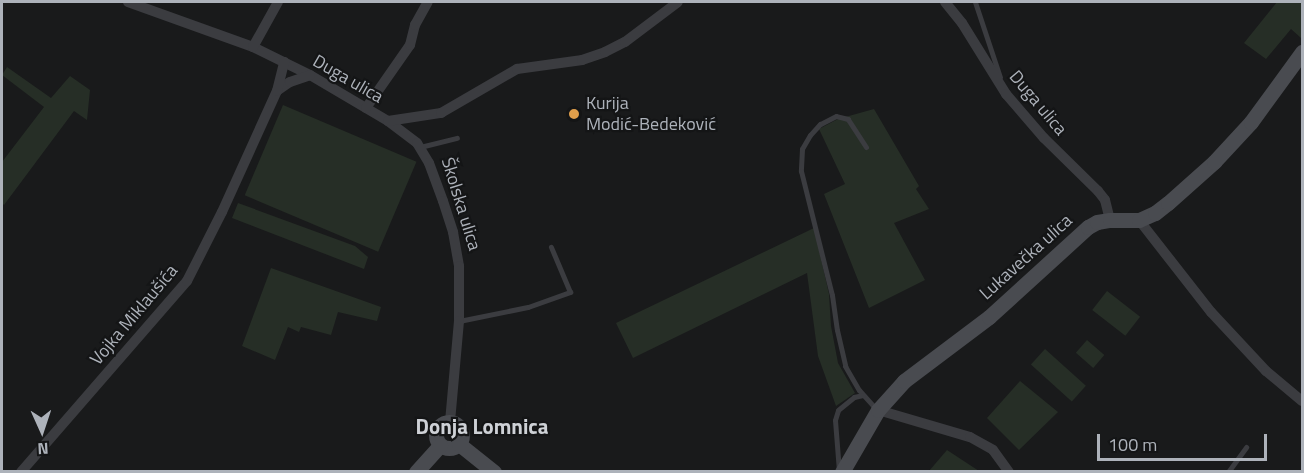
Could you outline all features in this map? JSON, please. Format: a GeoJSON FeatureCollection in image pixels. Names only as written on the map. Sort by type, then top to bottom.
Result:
{"type":"FeatureCollection","features":[{"type":"Feature","properties":{"kind":"street","name":"Duga ulica"},"geometry":{"type":"LineString","coordinates":[[128,2],[253,46],[310,75],[388,121],[441,113],[517,69],[582,60],[605,52],[626,42],[678,2]]}},
{"type":"Feature","properties":{"kind":"street"},"geometry":{"type":"LineString","coordinates":[[253,46],[278,2]]}},
{"type":"Feature","properties":{"kind":"street"},"geometry":{"type":"LineString","coordinates":[[366,108],[410,45],[415,25],[428,2]]}},
{"type":"Feature","properties":{"kind":"street","name":"Duga ulica"},"geometry":{"type":"LineString","coordinates":[[945,2],[962,23],[1006,94],[1044,138],[1105,200],[1110,219]]}},
{"type":"Feature","properties":{"kind":"street"},"geometry":{"type":"LineString","coordinates":[[1302,52],[1251,122],[1214,162],[1155,213],[1139,220],[1211,312],[1266,371],[1302,400]]}},
{"type":"Feature","properties":{"kind":"street","name":"Vojka Miklaušića"},"geometry":{"type":"LineString","coordinates":[[21,471],[187,281],[222,212],[277,91],[284,62]]}},
{"type":"Feature","properties":{"kind":"street"},"geometry":{"type":"LineString","coordinates":[[277,91],[290,82],[310,75]]}},
{"type":"Feature","properties":{"kind":"street","name":"Školska ulica"},"geometry":{"type":"LineString","coordinates":[[388,121],[406,132],[420,147],[429,163],[453,232],[460,283],[450,422]]}},
{"type":"Feature","properties":{"kind":"street","name":"Lukavečka ulica"},"geometry":{"type":"LineString","coordinates":[[841,471],[878,410],[922,365],[989,317],[1088,227],[1110,219],[1139,220]]}},
{"type":"Feature","properties":{"kind":"street"},"geometry":{"type":"LineString","coordinates":[[878,410],[970,437],[993,450],[1009,471]]}},
{"type":"Feature","properties":{"kind":"street","name":"Školska ulica"},"geometry":{"type":"LineString","coordinates":[[450,422],[461,430],[459,444]]}},
{"type":"Feature","properties":{"kind":"street","name":"Školska ulica"},"geometry":{"type":"LineString","coordinates":[[416,471],[440,445],[436,437],[438,428],[450,422]]}},
{"type":"Feature","properties":{"kind":"street"},"geometry":{"type":"LineString","coordinates":[[440,445],[452,448],[459,444],[494,471]]}},
{"type":"Feature","properties":{"kind":"lane"},"geometry":{"type":"LineString","coordinates":[[975,2],[1006,94]]}},
{"type":"Feature","properties":{"kind":"lane"},"geometry":{"type":"LineString","coordinates":[[866,147],[848,119],[836,116],[820,124],[810,135],[802,149],[801,171],[832,295],[840,347],[850,375],[863,395],[878,410]]}},
{"type":"Feature","properties":{"kind":"lane"},"geometry":{"type":"LineString","coordinates":[[420,147],[457,138]]}},
{"type":"Feature","properties":{"kind":"lane"},"geometry":{"type":"LineString","coordinates":[[459,321],[519,309],[570,292],[551,247]]}},
{"type":"Feature","properties":{"kind":"lane"},"geometry":{"type":"LineString","coordinates":[[841,471],[835,420],[838,410],[854,397],[863,395]]}},
{"type":"Feature","properties":{"kind":"lane"},"geometry":{"type":"LineString","coordinates":[[1228,471],[1246,447]]}},
{"type":"Feature","properties":{"kind":"shaded area"},"geometry":{"type":"Polygon","coordinates":[[[1277,2],[1302,2],[1302,36],[1301,38],[1291,29],[1266,59],[1244,43],[1277,2]]]}},
{"type":"Feature","properties":{"kind":"shaded area"},"geometry":{"type":"Polygon","coordinates":[[[7,67],[51,98],[70,76],[90,90],[87,120],[74,111],[4,205],[2,203],[2,162],[44,107],[2,75],[7,67]]]}},
{"type":"Feature","properties":{"kind":"shaded area"},"geometry":{"type":"Polygon","coordinates":[[[283,105],[416,162],[378,252],[245,195],[283,105]]]}},
{"type":"Feature","properties":{"kind":"shaded area"},"geometry":{"type":"Polygon","coordinates":[[[874,109],[919,186],[916,189],[929,209],[894,223],[925,280],[869,308],[824,194],[845,184],[819,129],[838,119],[874,109]]]}},
{"type":"Feature","properties":{"kind":"shaded area"},"geometry":{"type":"Polygon","coordinates":[[[238,203],[355,246],[368,257],[364,269],[232,218],[238,203]]]}},
{"type":"Feature","properties":{"kind":"shaded area"},"geometry":{"type":"Polygon","coordinates":[[[814,228],[829,294],[831,326],[838,363],[855,393],[836,406],[818,356],[807,273],[633,358],[616,323],[814,228]]]}},
{"type":"Feature","properties":{"kind":"shaded area"},"geometry":{"type":"Polygon","coordinates":[[[271,268],[381,307],[377,321],[338,312],[331,335],[301,327],[299,332],[288,327],[275,360],[242,346],[271,268]]]}},
{"type":"Feature","properties":{"kind":"shaded area"},"geometry":{"type":"Polygon","coordinates":[[[1107,291],[1140,317],[1125,336],[1092,310],[1107,291]]]}},
{"type":"Feature","properties":{"kind":"shaded area"},"geometry":{"type":"Polygon","coordinates":[[[1087,340],[1104,355],[1093,368],[1076,353],[1087,340]]]}},
{"type":"Feature","properties":{"kind":"shaded area"},"geometry":{"type":"Polygon","coordinates":[[[1045,349],[1086,386],[1072,401],[1031,365],[1045,349]]]}},
{"type":"Feature","properties":{"kind":"shaded area"},"geometry":{"type":"Polygon","coordinates":[[[1020,381],[1058,412],[1019,450],[987,418],[1020,381]]]}},
{"type":"Feature","properties":{"kind":"shaded area"},"geometry":{"type":"Polygon","coordinates":[[[947,450],[979,471],[929,471],[947,450]]]}},
{"type":"Feature","properties":{"kind":"place","name":"Kurija Modić-Bedeković"},"geometry":{"type":"Point","coordinates":[574,114]}},
{"type":"Feature","properties":{"kind":"district","name":"Donja Lomnica"},"geometry":{"type":"Point","coordinates":[482,426]}}]}
